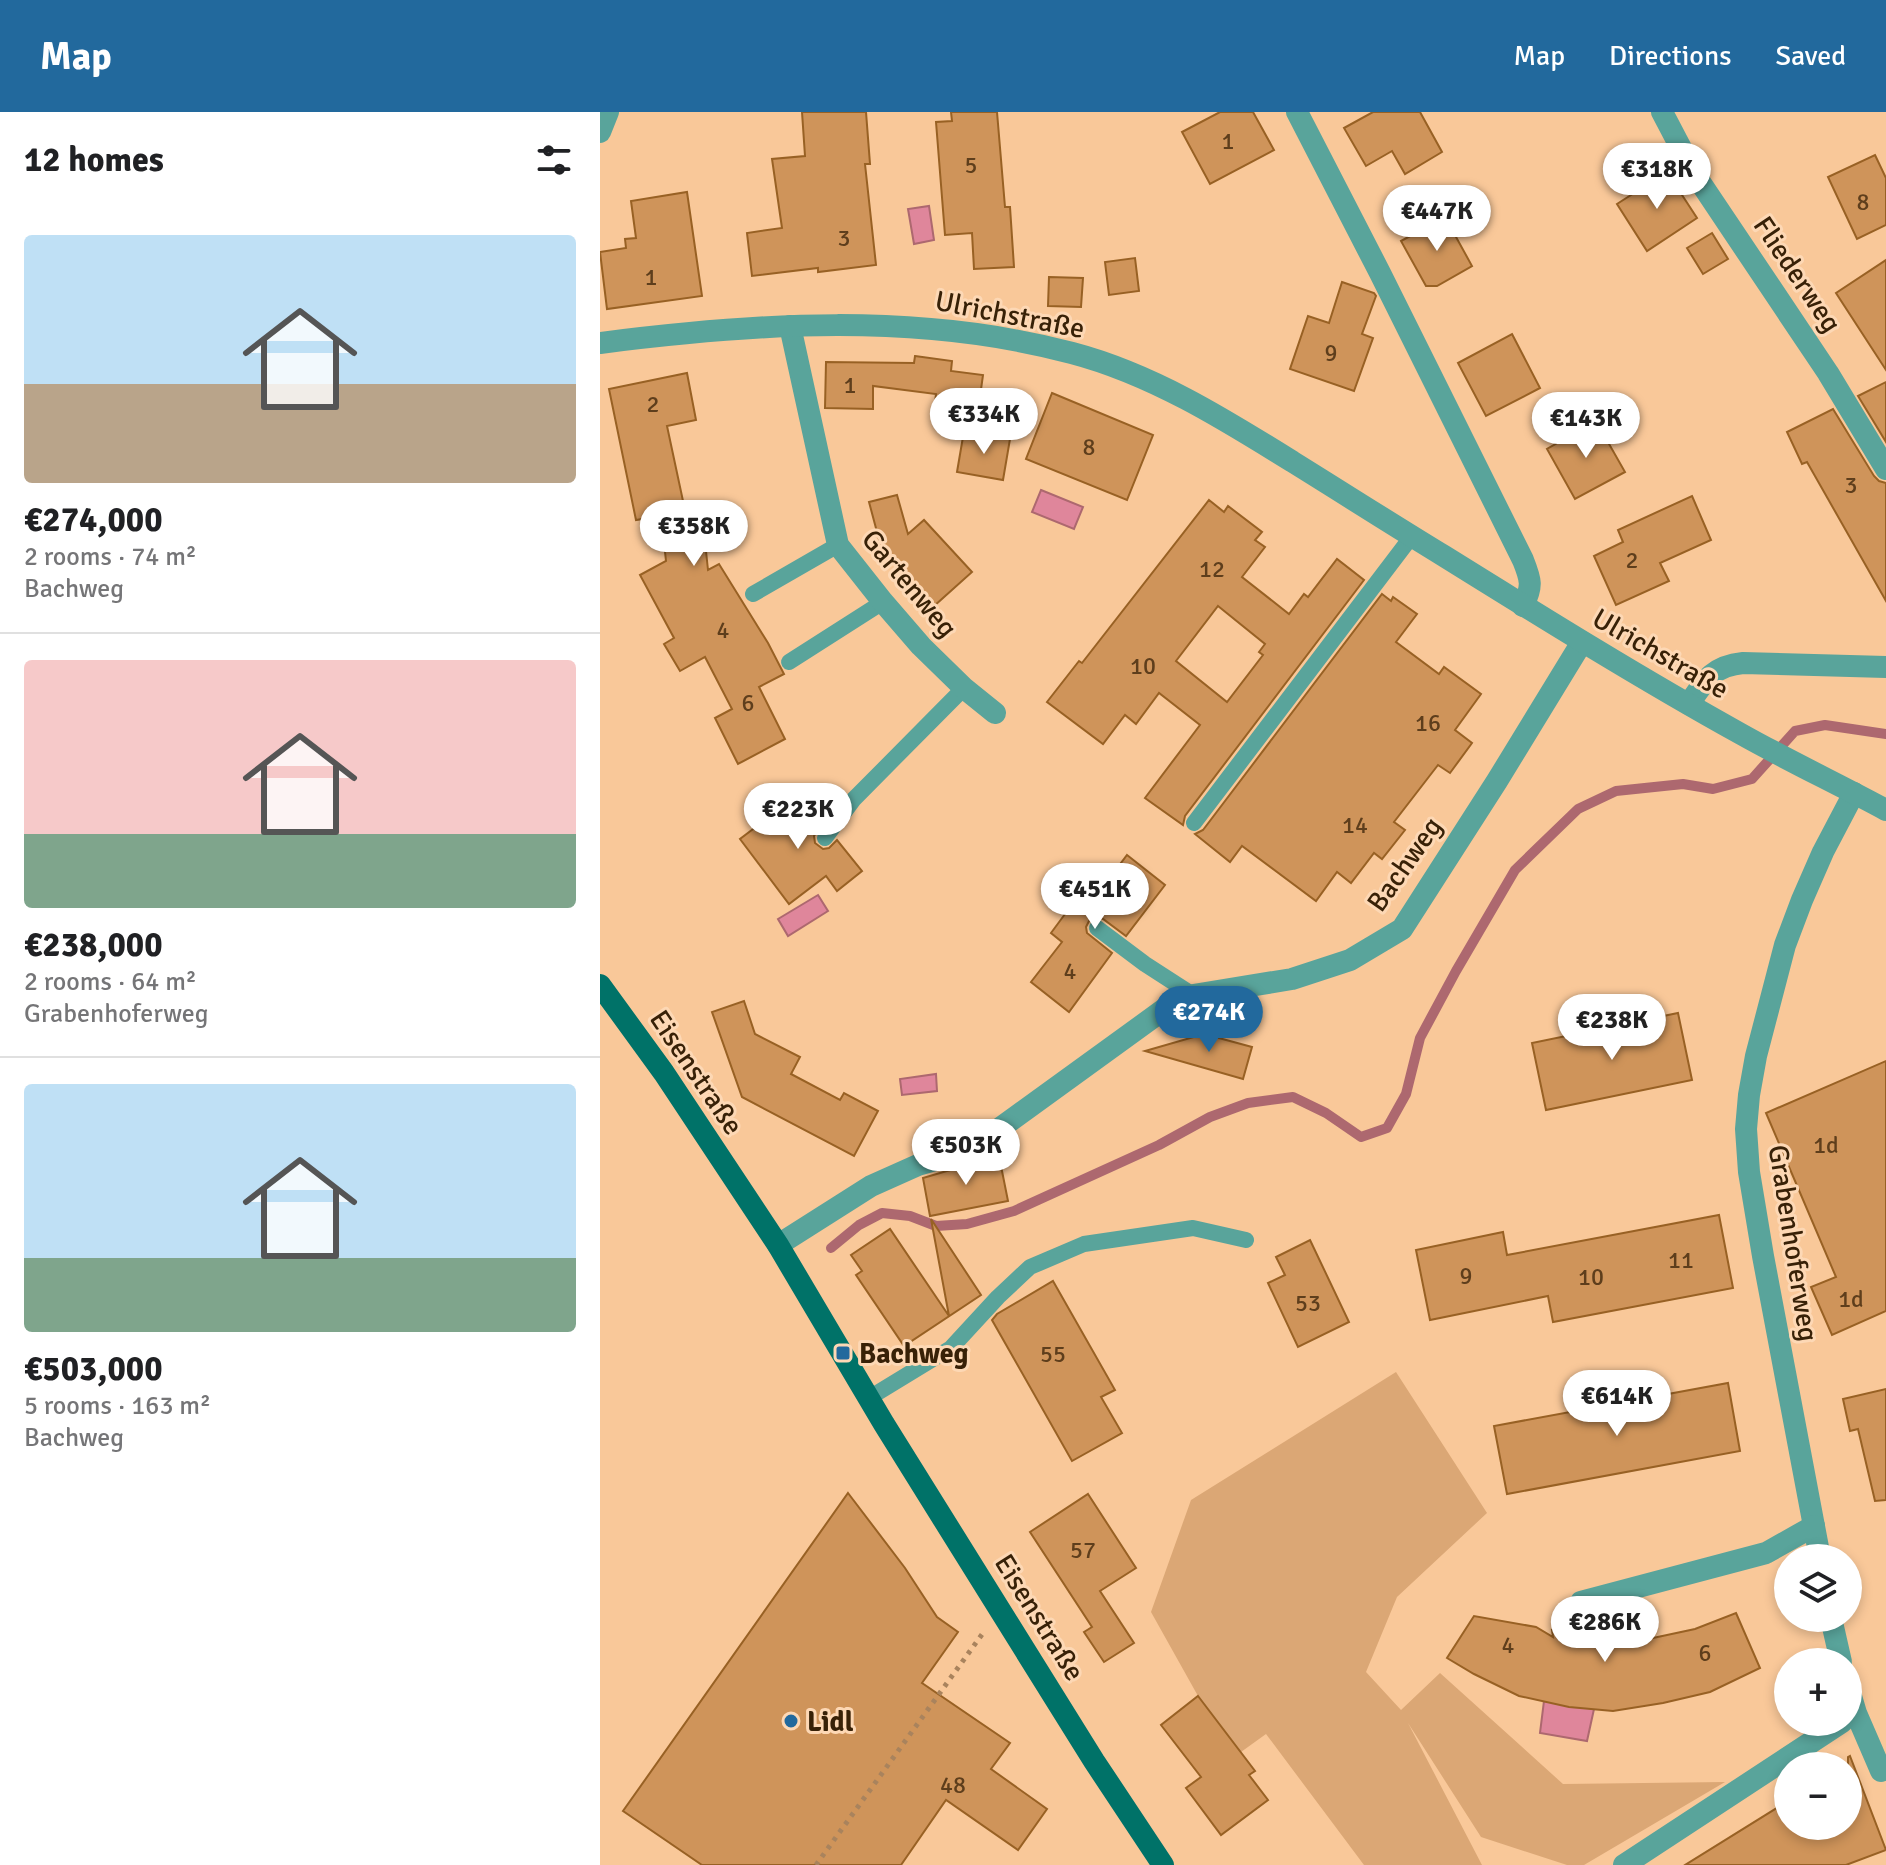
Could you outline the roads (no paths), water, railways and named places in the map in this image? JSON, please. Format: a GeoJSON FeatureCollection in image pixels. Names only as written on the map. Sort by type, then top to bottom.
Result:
{"type":"FeatureCollection","features":[{"type":"Feature","properties":{"kind":"main road","name":"Eisenstraße"},"geometry":{"type":"LineString","coordinates":[[600,985],[664,1073],[778,1245],[1000,1610],[1163,1865]]}},
{"type":"Feature","properties":{"kind":"street"},"geometry":{"type":"LineString","coordinates":[[600,132],[608,112]]}},
{"type":"Feature","properties":{"kind":"street"},"geometry":{"type":"LineString","coordinates":[[1297,112],[1523,560],[1531,590],[1523,606]]}},
{"type":"Feature","properties":{"kind":"street","name":"Fliederweg"},"geometry":{"type":"LineString","coordinates":[[1662,112],[1694,173],[1828,373],[1886,469]]}},
{"type":"Feature","properties":{"kind":"street","name":"Gartenweg"},"geometry":{"type":"LineString","coordinates":[[790,326],[838,545],[921,646],[995,713]]}},
{"type":"Feature","properties":{"kind":"street","name":"Ulrichstraße"},"geometry":{"type":"LineString","coordinates":[[600,343],[720,329],[904,326],[1019,340],[1076,354],[1186,398],[1582,642],[1741,734],[1886,810]]}},
{"type":"Feature","properties":{"kind":"street","name":"Bachweg"},"geometry":{"type":"LineString","coordinates":[[778,1245],[871,1186],[918,1165],[970,1150],[1181,997],[1292,979],[1350,960],[1402,929],[1582,642]]}},
{"type":"Feature","properties":{"kind":"street"},"geometry":{"type":"LineString","coordinates":[[1689,704],[1705,681],[1728,664],[1886,667]]}},
{"type":"Feature","properties":{"kind":"street","name":"Grabenhoferweg"},"geometry":{"type":"LineString","coordinates":[[1817,1544],[1760,1242],[1746,1129],[1756,1056],[1785,945],[1823,852],[1854,793]]}},
{"type":"Feature","properties":{"kind":"street"},"geometry":{"type":"LineString","coordinates":[[1581,1602],[1766,1553],[1814,1526]]}},
{"type":"Feature","properties":{"kind":"street"},"geometry":{"type":"LineString","coordinates":[[1624,1865],[1821,1736]]}},
{"type":"Feature","properties":{"kind":"street"},"geometry":{"type":"LineString","coordinates":[[1860,1736],[1881,1771]]}},
{"type":"Feature","properties":{"kind":"lane"},"geometry":{"type":"LineString","coordinates":[[1194,823],[1412,536]]}},
{"type":"Feature","properties":{"kind":"lane"},"geometry":{"type":"LineString","coordinates":[[753,594],[838,545]]}},
{"type":"Feature","properties":{"kind":"lane"},"geometry":{"type":"LineString","coordinates":[[789,662],[883,602]]}},
{"type":"Feature","properties":{"kind":"lane"},"geometry":{"type":"LineString","coordinates":[[825,838],[854,799],[964,688]]}},
{"type":"Feature","properties":{"kind":"lane"},"geometry":{"type":"LineString","coordinates":[[1097,928],[1193,995]]}},
{"type":"Feature","properties":{"kind":"lane"},"geometry":{"type":"LineString","coordinates":[[869,1398],[951,1348],[1030,1267],[1084,1244],[1193,1228],[1246,1240]]}},
{"type":"Feature","properties":{"kind":"waterway"},"geometry":{"type":"LineString","coordinates":[[831,1248],[859,1225],[882,1213],[910,1216],[936,1226],[967,1224],[1014,1211],[1159,1145],[1210,1117],[1248,1103],[1293,1097],[1326,1113],[1361,1137],[1387,1128],[1406,1094],[1420,1038],[1515,870],[1578,809],[1616,791],[1683,784],[1713,789],[1752,779],[1795,731],[1825,725],[1886,734]]}},
{"type":"Feature","properties":{"kind":"place","name":"Bachweg"},"geometry":{"type":"Point","coordinates":[843,1353]}},
{"type":"Feature","properties":{"kind":"place","name":"Lidl"},"geometry":{"type":"Point","coordinates":[791,1721]}}]}
